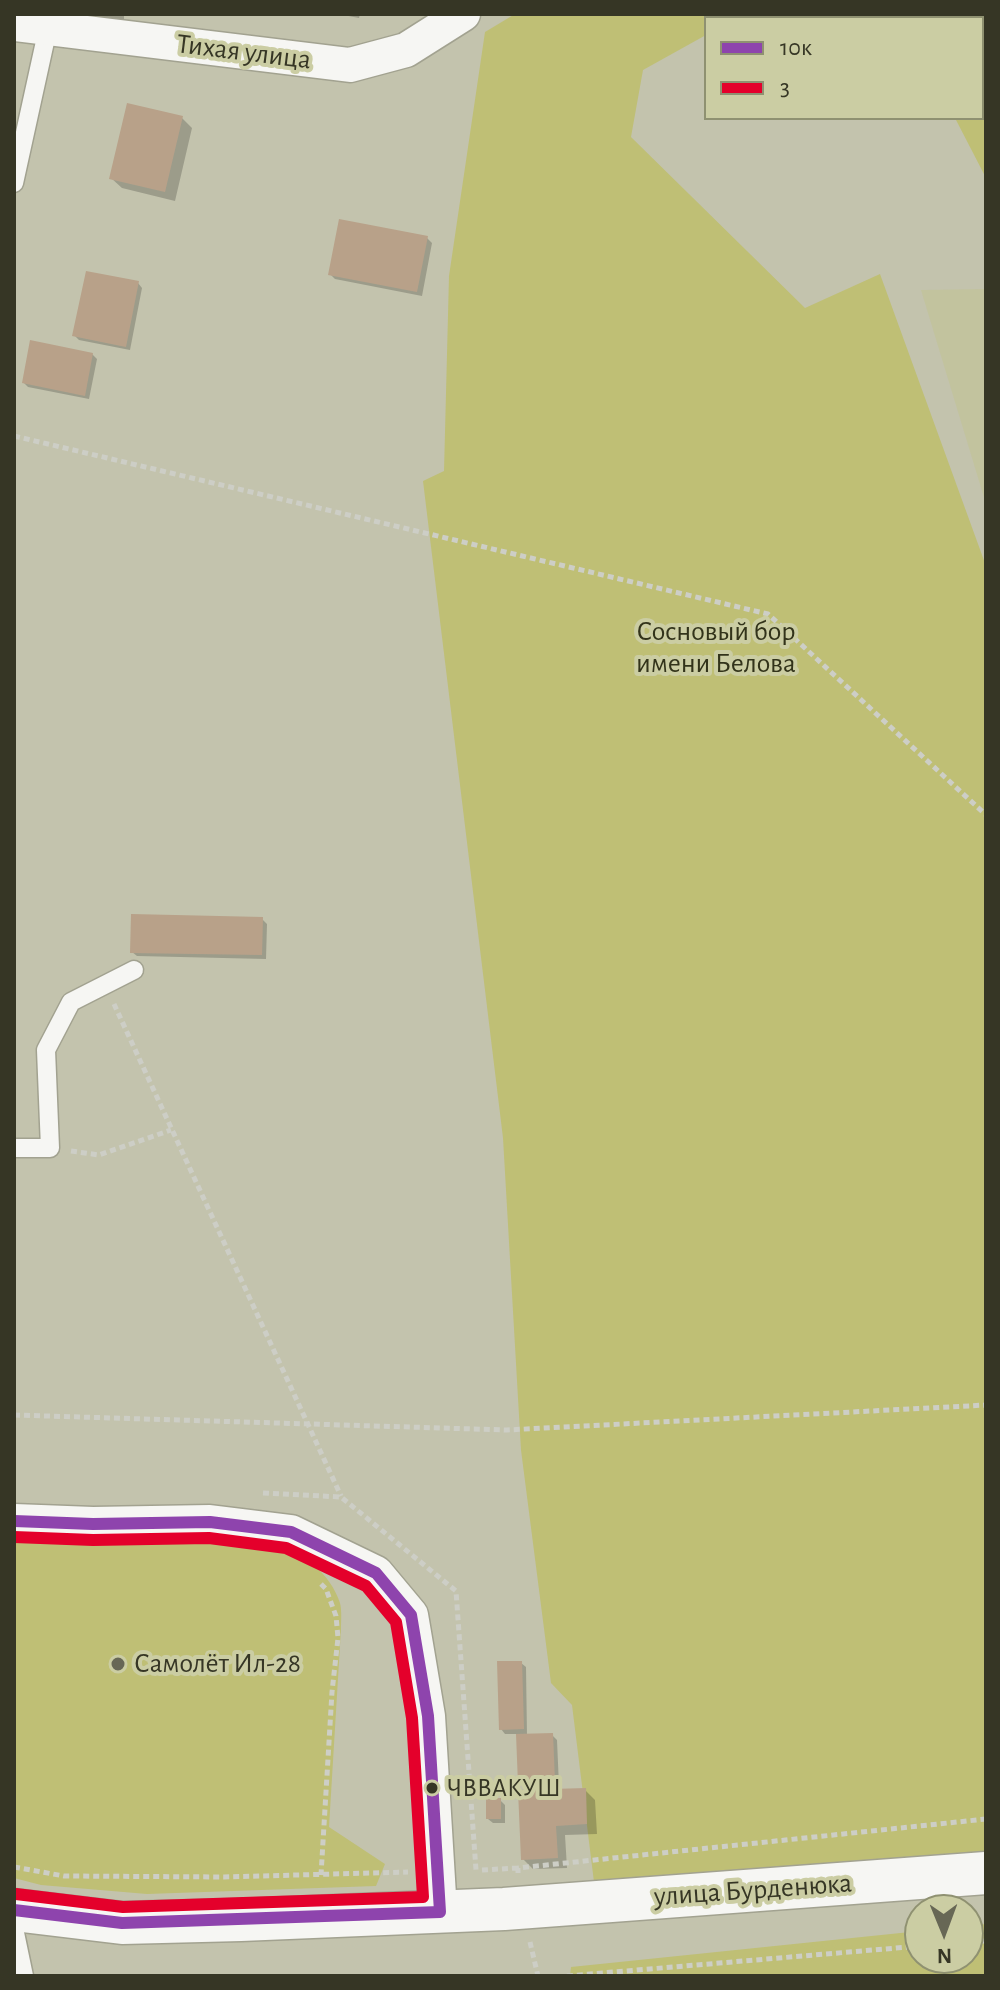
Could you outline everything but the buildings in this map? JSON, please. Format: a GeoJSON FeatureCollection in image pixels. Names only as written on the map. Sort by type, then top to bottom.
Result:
{"type":"FeatureCollection","features":[{"type":"Feature","properties":{"kind":"street","name":"Тихая улица"},"geometry":{"type":"LineString","coordinates":[[14,24],[350,65],[406,50],[463,14]]}},
{"type":"Feature","properties":{"kind":"street"},"geometry":{"type":"LineString","coordinates":[[14,1521],[93,1524],[210,1522],[291,1532],[376,1573],[411,1615],[428,1716],[440,1912]]}},
{"type":"Feature","properties":{"kind":"street","name":"улица Бурденюка"},"geometry":{"type":"LineString","coordinates":[[14,1910],[122,1923],[440,1912],[519,1888],[986,1873]]}},
{"type":"Feature","properties":{"kind":"lane"},"geometry":{"type":"LineString","coordinates":[[14,183],[48,28]]}},
{"type":"Feature","properties":{"kind":"lane"},"geometry":{"type":"LineString","coordinates":[[14,1148],[50,1148],[46,1050],[71,1002],[134,970]]}},
{"type":"Feature","properties":{"kind":"lane"},"geometry":{"type":"LineString","coordinates":[[14,1928],[24,1976]]}},
{"type":"Feature","properties":{"kind":"path"},"geometry":{"type":"LineString","coordinates":[[14,436],[768,614],[986,815]]}},
{"type":"Feature","properties":{"kind":"path"},"geometry":{"type":"LineString","coordinates":[[105,985],[341,1497],[456,1591],[476,1870]]}},
{"type":"Feature","properties":{"kind":"path"},"geometry":{"type":"LineString","coordinates":[[50,1148],[99,1155],[171,1130]]}},
{"type":"Feature","properties":{"kind":"path"},"geometry":{"type":"LineString","coordinates":[[14,1415],[507,1430],[986,1405]]}},
{"type":"Feature","properties":{"kind":"path"},"geometry":{"type":"LineString","coordinates":[[255,1493],[341,1497]]}},
{"type":"Feature","properties":{"kind":"path"},"geometry":{"type":"LineString","coordinates":[[317,1581],[326,1589],[336,1616],[338,1638],[321,1875]]}},
{"type":"Feature","properties":{"kind":"path"},"geometry":{"type":"LineString","coordinates":[[14,1867],[64,1876],[224,1877],[476,1870],[519,1888],[986,1819]]}},
{"type":"Feature","properties":{"kind":"path"},"geometry":{"type":"LineString","coordinates":[[567,1976],[904,1947]]}},
{"type":"Feature","properties":{"kind":"shaded area"},"geometry":{"type":"Polygon","coordinates":[[[986,289],[986,504],[921,290],[986,289]]]}},
{"type":"Feature","properties":{"kind":"green space","name":"Сосновый бор имени Белова"},"geometry":{"type":"Polygon","coordinates":[[[515,14],[745,14],[704,16],[704,36],[643,70],[631,137],[805,308],[880,274],[986,566],[986,1857],[595,1890],[572,1705],[551,1683],[521,1450],[503,1138],[423,481],[444,471],[449,276],[485,32],[515,14]]]}},
{"type":"Feature","properties":{"kind":"green space"},"geometry":{"type":"Polygon","coordinates":[[[986,14],[986,178],[956,120],[984,120],[984,16],[902,16],[986,14]]]}},
{"type":"Feature","properties":{"kind":"green space"},"geometry":{"type":"Polygon","coordinates":[[[14,1540],[274,1542],[314,1565],[335,1592],[341,1613],[329,1827],[385,1864],[376,1886],[147,1894],[41,1885],[14,1878],[14,1540]]]}},
{"type":"Feature","properties":{"kind":"green space"},"geometry":{"type":"Polygon","coordinates":[[[984,1924],[986,1976],[570,1976],[571,1967],[904,1933],[904,1974],[984,1974],[984,1924]]]}},
{"type":"Feature","properties":{"kind":"transit line","name":"10к"},"geometry":{"type":"LineString","coordinates":[[14,1521],[93,1524],[210,1522],[291,1532],[376,1573],[411,1615],[428,1716],[440,1912]]}},
{"type":"Feature","properties":{"kind":"transit line","name":"3"},"geometry":{"type":"LineString","coordinates":[[14,1537],[93,1540],[209,1538],[286,1548],[366,1586],[396,1622],[412,1718],[423,1897],[123,1907],[16,1894]]}},
{"type":"Feature","properties":{"kind":"transit line","name":"10к"},"geometry":{"type":"LineString","coordinates":[[14,1910],[122,1923],[440,1912]]}},
{"type":"Feature","properties":{"kind":"place","name":"Самолёт Ил-28"},"geometry":{"type":"Point","coordinates":[118,1664]}},
{"type":"Feature","properties":{"kind":"place","name":"ЧВВАКУШ"},"geometry":{"type":"Point","coordinates":[432,1788]}}]}
